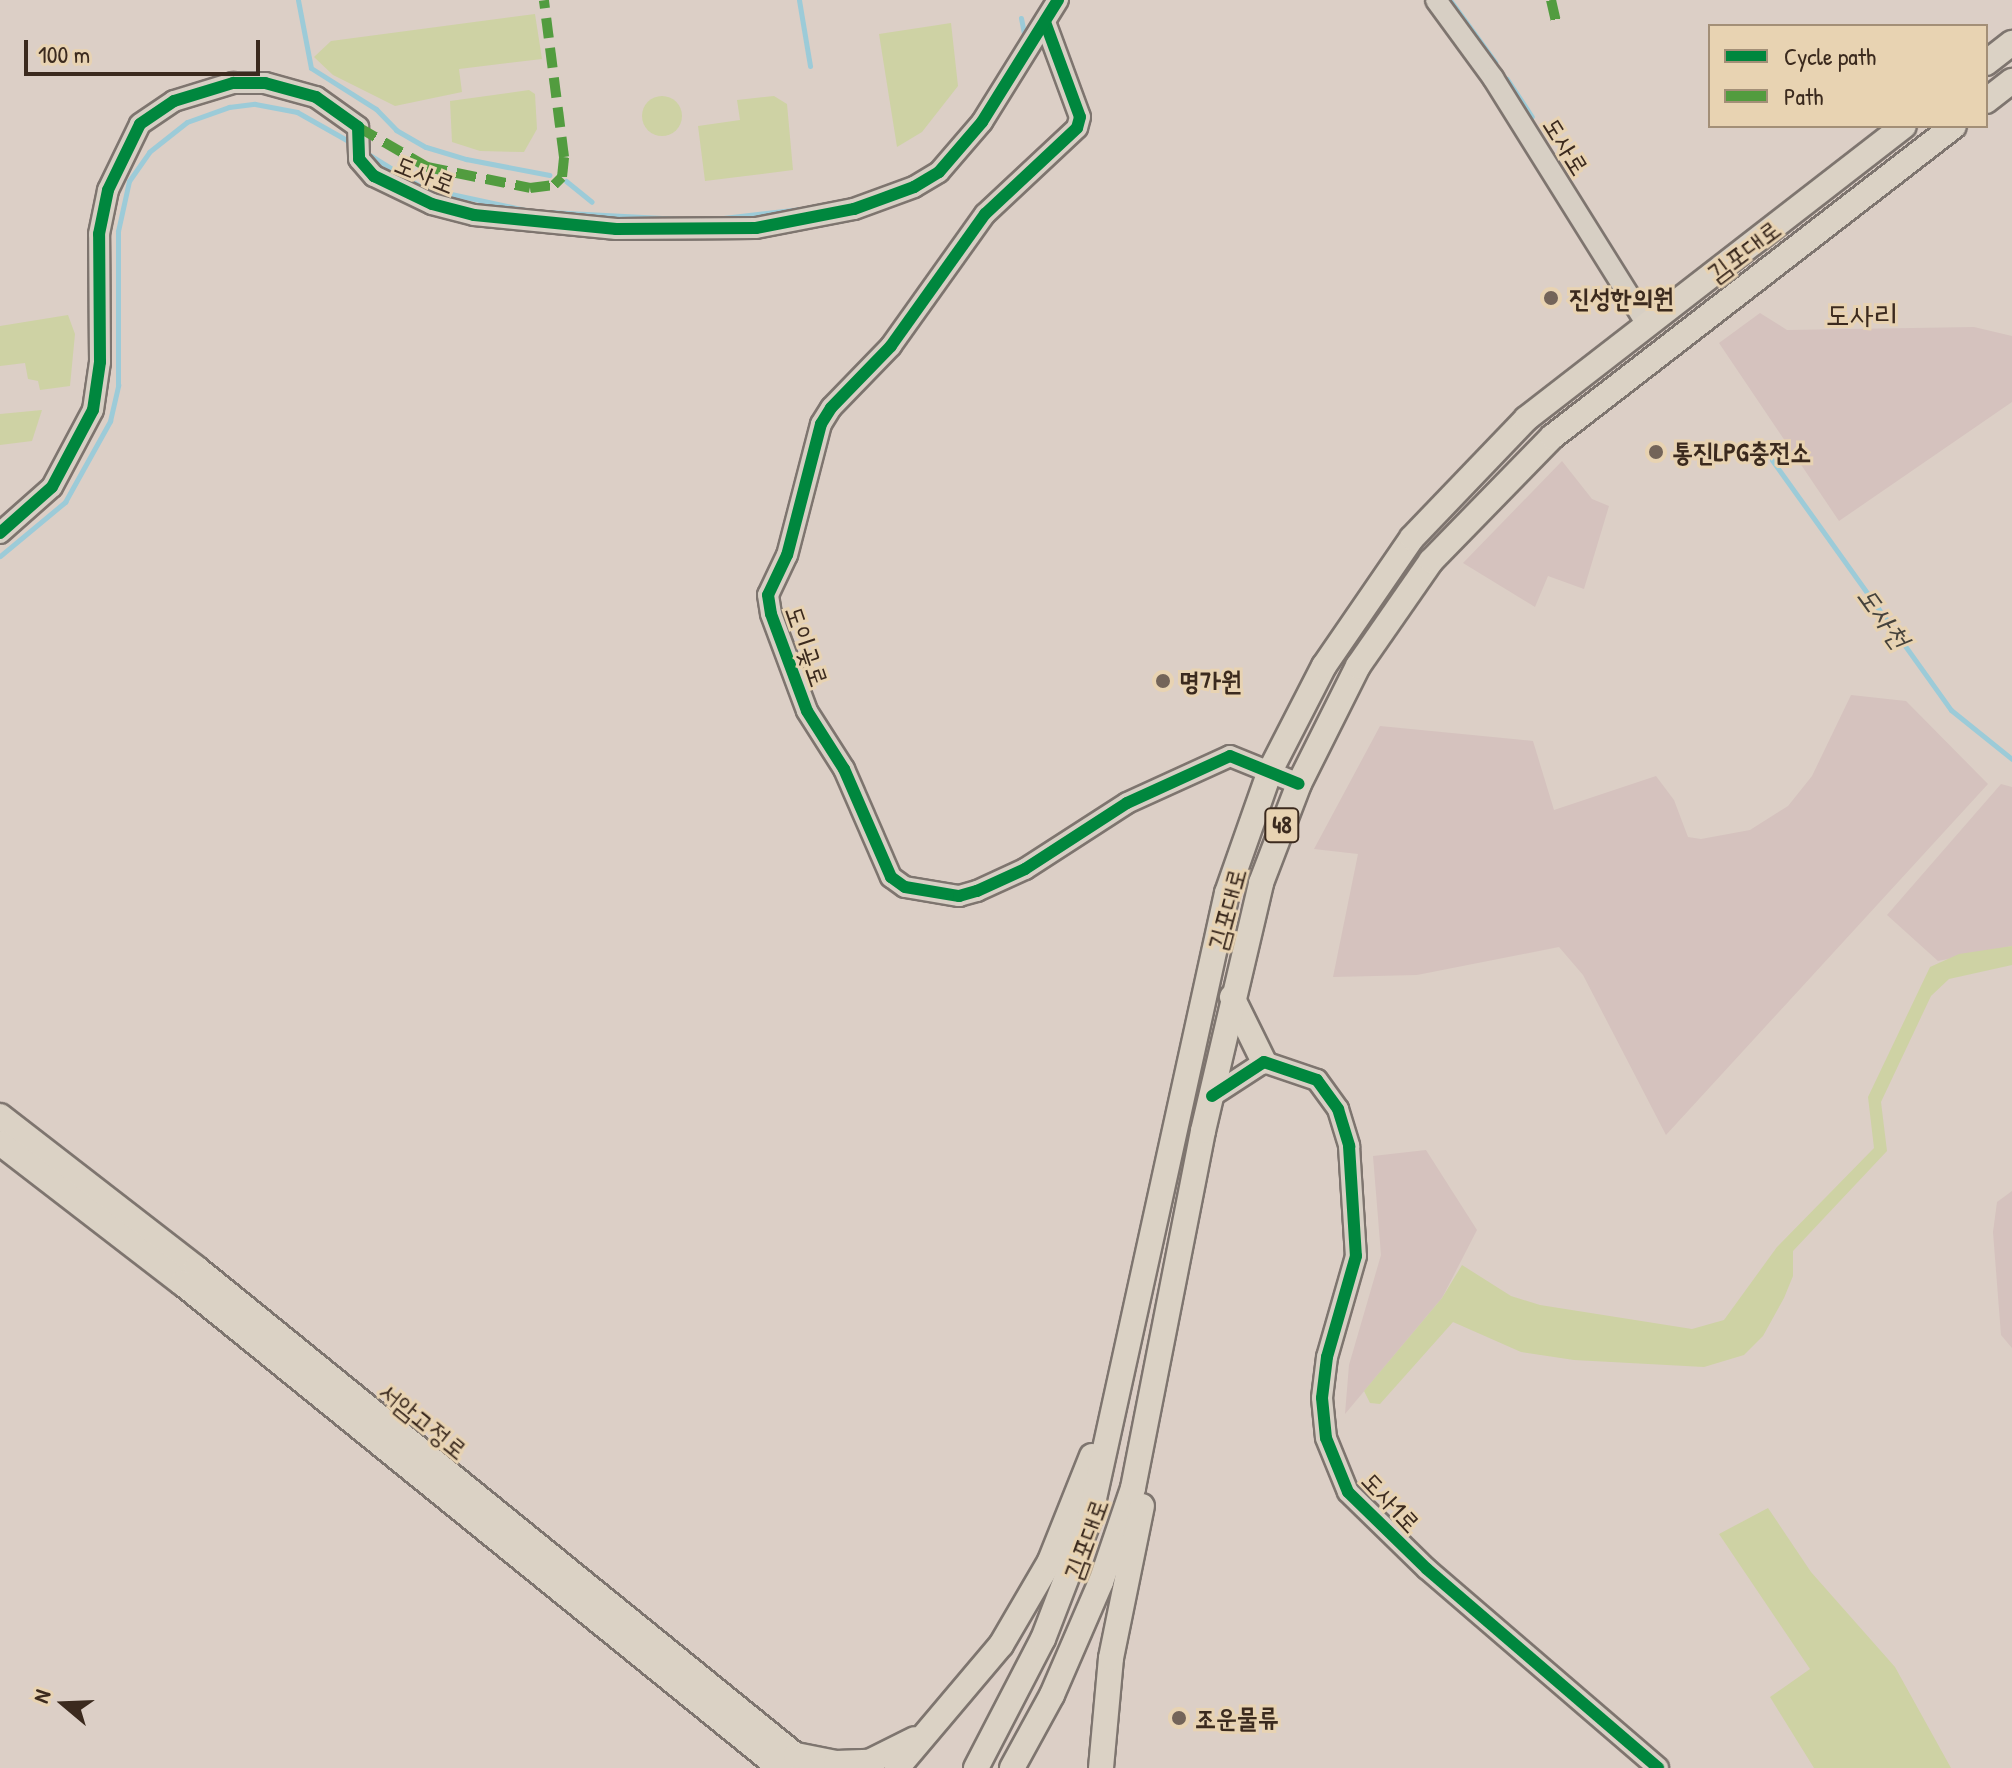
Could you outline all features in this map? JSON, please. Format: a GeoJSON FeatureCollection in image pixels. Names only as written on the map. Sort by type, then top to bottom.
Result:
{"type":"FeatureCollection","features":[{"type":"Feature","properties":{"kind":"main road"},"geometry":{"type":"LineString","coordinates":[[1988,61],[2012,43]]}},
{"type":"Feature","properties":{"kind":"main road"},"geometry":{"type":"LineString","coordinates":[[1988,99],[2012,81]]}},
{"type":"Feature","properties":{"kind":"main road","name":"김포대로"},"geometry":{"type":"LineString","coordinates":[[976,1768],[1043,1639],[1090,1517],[1124,1375],[1227,893],[1270,771],[1336,644],[1412,538],[1526,419],[1901,128]]}},
{"type":"Feature","properties":{"kind":"main road","name":"김포대로"},"geometry":{"type":"LineString","coordinates":[[1012,1768],[1052,1695],[1101,1582],[1133,1488],[1232,997],[1261,883],[1299,784],[1358,666],[1393,611],[1493,495],[1582,412],[1951,128]]}},
{"type":"Feature","properties":{"kind":"main road"},"geometry":{"type":"LineString","coordinates":[[1232,997],[1264,1062]]}},
{"type":"Feature","properties":{"kind":"main road","name":"서암고정로"},"geometry":{"type":"LineString","coordinates":[[0,1116],[196,1268],[795,1764]]}},
{"type":"Feature","properties":{"kind":"main road","name":"서암고정로"},"geometry":{"type":"LineString","coordinates":[[0,1143],[795,1764]]}},
{"type":"Feature","properties":{"kind":"main road"},"geometry":{"type":"LineString","coordinates":[[897,1768],[1001,1645],[1050,1561],[1124,1375]]}},
{"type":"Feature","properties":{"kind":"main road"},"geometry":{"type":"LineString","coordinates":[[1101,1768],[1125,1575],[1150,1474],[1155,1376]]}},
{"type":"Feature","properties":{"kind":"main road"},"geometry":{"type":"LineString","coordinates":[[795,1764],[869,1762],[930,1729]]}},
{"type":"Feature","properties":{"kind":"street","name":"도사로"},"geometry":{"type":"LineString","coordinates":[[0,533],[52,487],[93,410],[100,362],[99,234],[108,190],[140,124],[174,101],[233,83],[265,83],[316,97],[358,127],[359,159],[374,176],[432,204],[474,215],[616,229],[756,228],[854,209],[914,187],[939,172],[982,122],[1058,0]]}},
{"type":"Feature","properties":{"kind":"street","name":"도사로"},"geometry":{"type":"LineString","coordinates":[[1436,0],[1493,78],[1646,323]]}},
{"type":"Feature","properties":{"kind":"street","name":"도이곶로"},"geometry":{"type":"LineString","coordinates":[[1045,22],[1080,117],[1077,128],[985,214],[891,346],[831,408],[768,604],[807,711],[844,769],[891,877],[905,887],[959,896],[977,891],[1025,869],[1127,803],[1230,756],[1299,784]]}},
{"type":"Feature","properties":{"kind":"street"},"geometry":{"type":"LineString","coordinates":[[1212,1096],[1264,1062]]}},
{"type":"Feature","properties":{"kind":"street","name":"도사1로"},"geometry":{"type":"LineString","coordinates":[[1264,1062],[1298,1071],[1326,1089],[1338,1109],[1349,1146],[1356,1256],[1327,1357],[1322,1398],[1326,1438],[1341,1479],[1366,1513],[1404,1549],[1658,1768]]}},
{"type":"Feature","properties":{"kind":"shaded area"},"geometry":{"type":"Polygon","coordinates":[[[1760,313],[1787,330],[1974,327],[2012,336],[2012,402],[1839,521],[1719,343],[1760,313]]]}},
{"type":"Feature","properties":{"kind":"shaded area"},"geometry":{"type":"Polygon","coordinates":[[[1562,461],[1592,499],[1609,506],[1584,589],[1548,576],[1535,607],[1463,563],[1562,461]]]}},
{"type":"Feature","properties":{"kind":"shaded area"},"geometry":{"type":"Polygon","coordinates":[[[1851,695],[1906,701],[1988,784],[1666,1135],[1583,975],[1559,947],[1417,975],[1333,977],[1358,854],[1314,849],[1380,726],[1533,741],[1554,810],[1656,776],[1674,800],[1688,837],[1701,839],[1750,830],[1788,806],[1812,776],[1851,695]]]}},
{"type":"Feature","properties":{"kind":"shaded area"},"geometry":{"type":"Polygon","coordinates":[[[2001,784],[2012,787],[2012,946],[1938,961],[1887,915],[2001,784]]]}},
{"type":"Feature","properties":{"kind":"shaded area"},"geometry":{"type":"Polygon","coordinates":[[[1426,1150],[1477,1230],[1442,1298],[1345,1414],[1349,1365],[1381,1255],[1373,1156],[1426,1150]]]}},
{"type":"Feature","properties":{"kind":"shaded area"},"geometry":{"type":"Polygon","coordinates":[[[2012,1191],[2012,1348],[2001,1335],[1993,1232],[1997,1202],[2012,1191]]]}},
{"type":"Feature","properties":{"kind":"green space"},"geometry":{"type":"Polygon","coordinates":[[[535,14],[542,59],[459,69],[462,92],[395,106],[333,75],[314,57],[331,41],[535,14]]]}},
{"type":"Feature","properties":{"kind":"green space"},"geometry":{"type":"Polygon","coordinates":[[[951,23],[958,86],[922,132],[897,147],[879,34],[951,23]]]}},
{"type":"Feature","properties":{"kind":"green space"},"geometry":{"type":"Polygon","coordinates":[[[529,90],[535,94],[537,129],[524,152],[480,151],[452,142],[450,101],[529,90]]]}},
{"type":"Feature","properties":{"kind":"green space"},"geometry":{"type":"Polygon","coordinates":[[[662,96],[676,102],[682,116],[676,130],[662,136],[648,130],[642,116],[648,102],[662,96]]]}},
{"type":"Feature","properties":{"kind":"green space"},"geometry":{"type":"Polygon","coordinates":[[[774,96],[787,104],[793,170],[705,181],[698,126],[740,120],[737,100],[774,96]]]}},
{"type":"Feature","properties":{"kind":"green space"},"geometry":{"type":"Polygon","coordinates":[[[68,315],[75,334],[70,386],[40,390],[38,381],[28,379],[25,363],[0,366],[0,326],[68,315]]]}},
{"type":"Feature","properties":{"kind":"green space"},"geometry":{"type":"Polygon","coordinates":[[[42,410],[32,441],[0,445],[0,414],[42,410]]]}},
{"type":"Feature","properties":{"kind":"green space"},"geometry":{"type":"Polygon","coordinates":[[[2012,946],[2012,965],[1949,979],[1931,996],[1881,1102],[1887,1151],[1793,1251],[1793,1276],[1784,1298],[1763,1336],[1744,1355],[1704,1367],[1574,1360],[1521,1352],[1453,1322],[1380,1404],[1370,1403],[1364,1391],[1442,1298],[1462,1265],[1511,1296],[1540,1305],[1692,1329],[1724,1320],[1777,1247],[1874,1148],[1868,1097],[1930,967],[1959,954],[2012,946]]]}},
{"type":"Feature","properties":{"kind":"green space"},"geometry":{"type":"Polygon","coordinates":[[[1768,1508],[1811,1572],[1895,1667],[1951,1768],[1814,1768],[1770,1697],[1810,1669],[1719,1534],[1768,1508]]]}},
{"type":"Feature","properties":{"kind":"waterway"},"geometry":{"type":"LineString","coordinates":[[298,0],[311,68],[376,109],[396,130],[426,147],[466,159],[549,175]]}},
{"type":"Feature","properties":{"kind":"waterway"},"geometry":{"type":"LineString","coordinates":[[799,0],[810,66]]}},
{"type":"Feature","properties":{"kind":"waterway"},"geometry":{"type":"LineString","coordinates":[[1450,0],[1495,62]]}},
{"type":"Feature","properties":{"kind":"waterway"},"geometry":{"type":"LineString","coordinates":[[1021,18],[1024,33]]}},
{"type":"Feature","properties":{"kind":"waterway"},"geometry":{"type":"LineString","coordinates":[[1009,60],[1031,24]]}},
{"type":"Feature","properties":{"kind":"waterway"},"geometry":{"type":"LineString","coordinates":[[1507,79],[1532,117]]}},
{"type":"Feature","properties":{"kind":"waterway"},"geometry":{"type":"LineString","coordinates":[[0,556],[65,502],[110,421],[118,385],[118,231],[129,181],[149,152],[187,122],[229,107],[255,104],[297,112],[350,142]]}},
{"type":"Feature","properties":{"kind":"waterway"},"geometry":{"type":"LineString","coordinates":[[365,152],[423,188],[530,211]]}},
{"type":"Feature","properties":{"kind":"waterway"},"geometry":{"type":"LineString","coordinates":[[566,181],[592,202]]}},
{"type":"Feature","properties":{"kind":"waterway"},"geometry":{"type":"LineString","coordinates":[[715,219],[801,209]]}},
{"type":"Feature","properties":{"kind":"waterway"},"geometry":{"type":"LineString","coordinates":[[548,212],[681,219]]}},
{"type":"Feature","properties":{"kind":"waterway","name":"도사천"},"geometry":{"type":"LineString","coordinates":[[1772,460],[1951,710],[2012,759]]}},
{"type":"Feature","properties":{"kind":"marked path"},"geometry":{"type":"LineString","coordinates":[[358,127],[427,167],[530,188],[554,185],[562,177],[564,157],[544,0]]}},
{"type":"Feature","properties":{"kind":"marked path"},"geometry":{"type":"LineString","coordinates":[[1551,0],[1557,27]]}},
{"type":"Feature","properties":{"kind":"cycle path"},"geometry":{"type":"LineString","coordinates":[[0,533],[52,487],[93,410],[100,362],[99,234],[108,190],[140,124],[174,101],[233,83],[265,83],[316,97],[358,127],[359,159],[374,176],[432,204],[474,215],[616,229],[756,228],[854,209],[914,187],[939,172],[982,122],[1058,0]]}},
{"type":"Feature","properties":{"kind":"cycle path"},"geometry":{"type":"LineString","coordinates":[[1045,22],[1080,117],[1077,128],[985,214],[891,346],[831,408],[821,424],[787,555],[768,595],[771,614],[807,711],[844,769],[891,877],[905,887],[959,896],[977,891],[1025,869],[1127,803],[1230,756],[1299,784]]}},
{"type":"Feature","properties":{"kind":"cycle path"},"geometry":{"type":"LineString","coordinates":[[1212,1096],[1264,1062],[1317,1080],[1338,1109],[1349,1146],[1356,1256],[1327,1357],[1322,1398],[1326,1438],[1348,1492],[1427,1569],[1658,1768]]}},
{"type":"Feature","properties":{"kind":"place","name":"진성한의원"},"geometry":{"type":"Point","coordinates":[1551,298]}},
{"type":"Feature","properties":{"kind":"place","name":"통진LPG충전소"},"geometry":{"type":"Point","coordinates":[1656,452]}},
{"type":"Feature","properties":{"kind":"place","name":"명가원"},"geometry":{"type":"Point","coordinates":[1163,681]}},
{"type":"Feature","properties":{"kind":"place","name":"조운물류"},"geometry":{"type":"Point","coordinates":[1179,1718]}},
{"type":"Feature","properties":{"kind":"district","name":"도사리"},"geometry":{"type":"Point","coordinates":[1862,314]}}]}
